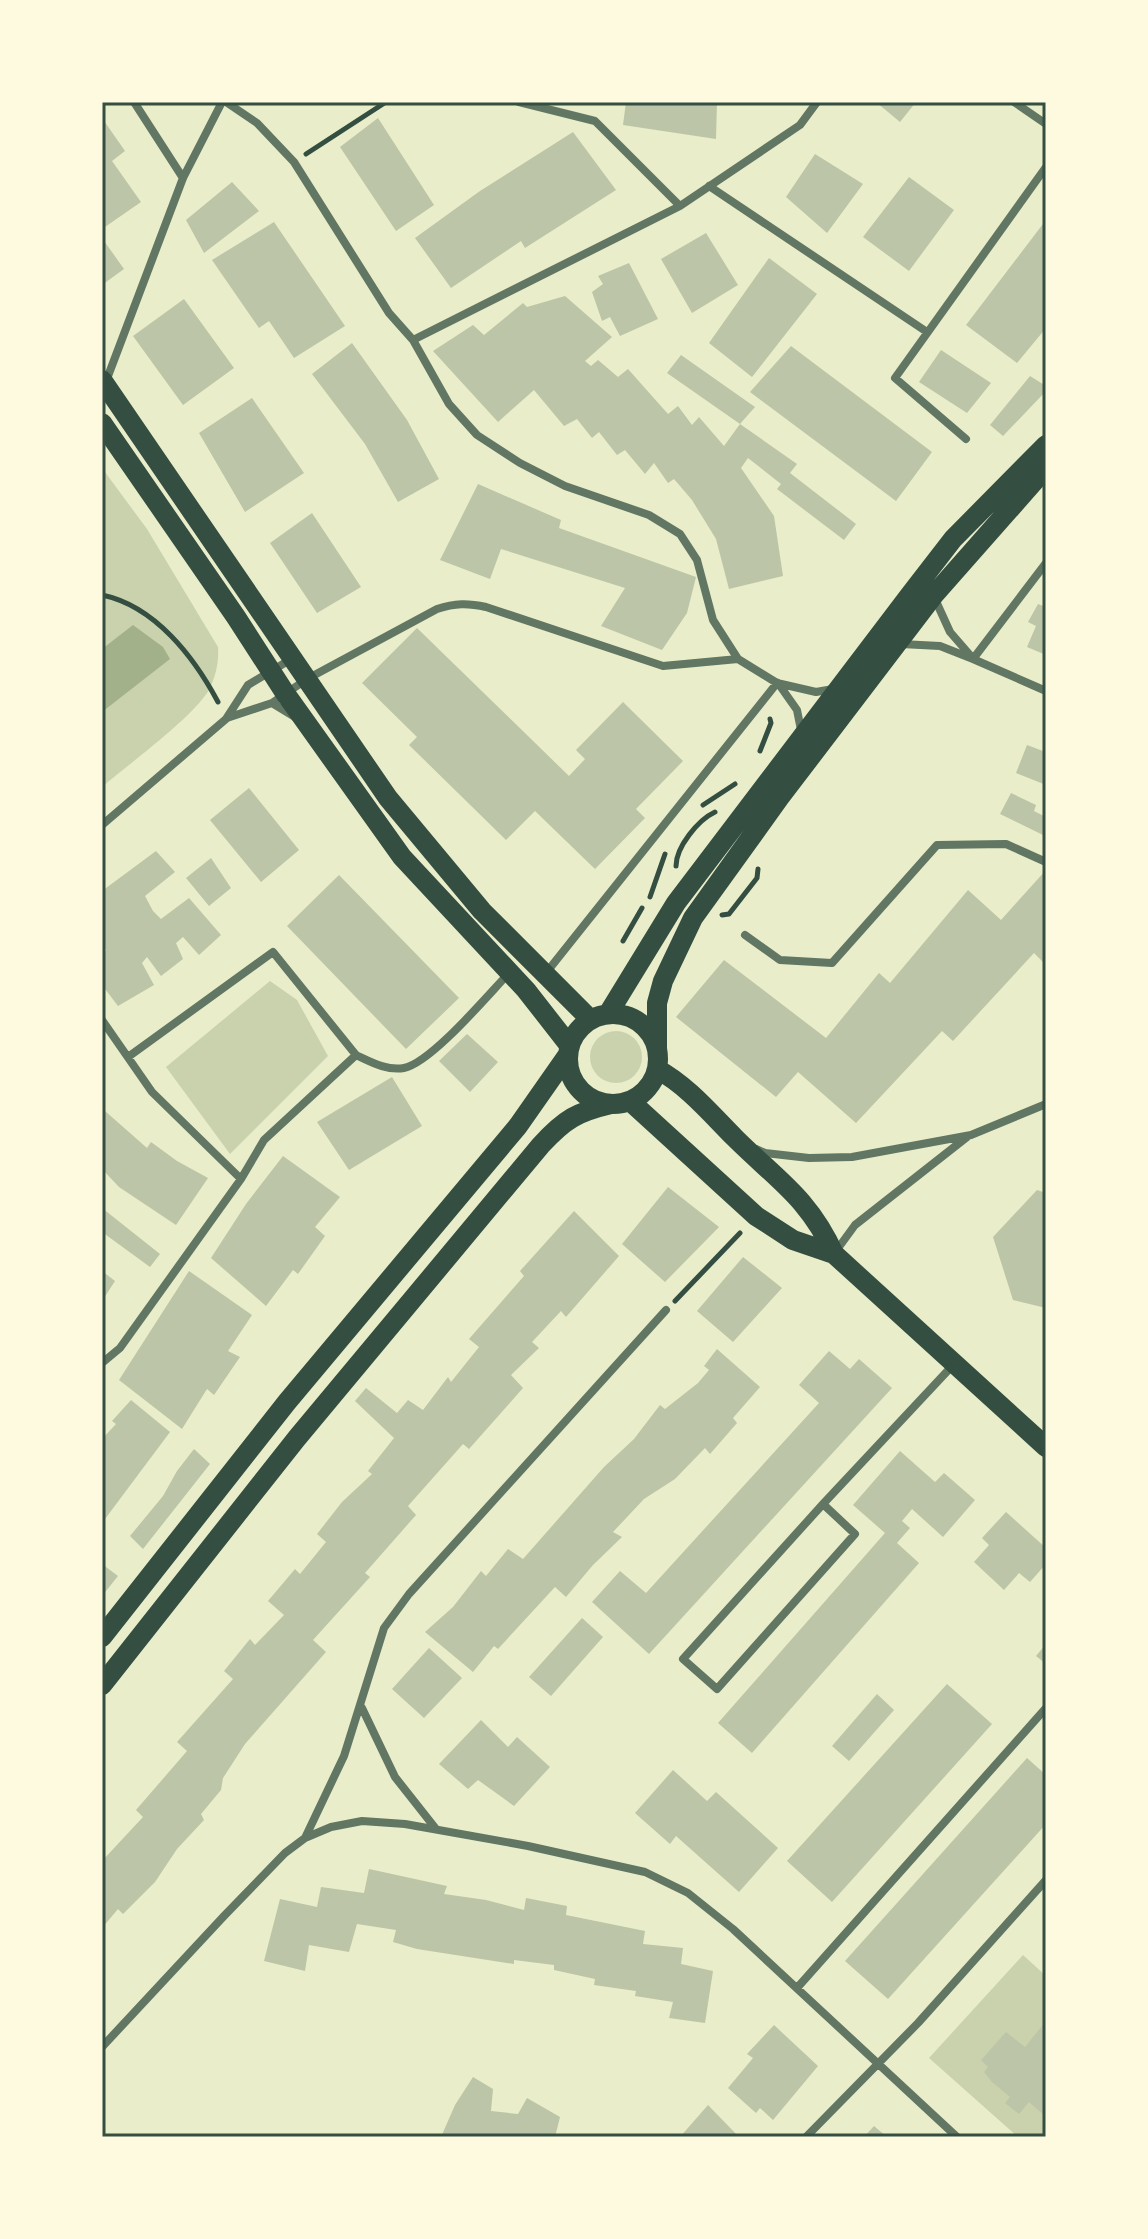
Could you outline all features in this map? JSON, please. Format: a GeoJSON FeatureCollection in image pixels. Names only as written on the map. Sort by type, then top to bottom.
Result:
{"type":"FeatureCollection","features":[{"type":"Feature","properties":{"kind":"main road"},"geometry":{"type":"LineString","coordinates":[[104,382],[388,798],[482,911],[545,974],[599,1017]]}},
{"type":"Feature","properties":{"kind":"main road"},"geometry":{"type":"LineString","coordinates":[[102,423],[270,670],[278,698],[308,725],[402,857],[510,972],[568,1050],[568,1068],[579,1089],[600,1103],[621,1103],[756,1216],[793,1240],[834,1254],[1046,1447]]}},
{"type":"Feature","properties":{"kind":"main road"},"geometry":{"type":"LineString","coordinates":[[599,1017],[676,903],[953,539],[1046,445]]}},
{"type":"Feature","properties":{"kind":"main road"},"geometry":{"type":"LineString","coordinates":[[102,1685],[297,1438],[541,1145],[570,1117],[584,1110],[621,1103],[647,1089],[657,1069],[656,1026],[660,992],[685,932],[780,797],[934,595],[1046,468]]}},
{"type":"Feature","properties":{"kind":"main road"},"geometry":{"type":"LineString","coordinates":[[102,1637],[287,1402],[518,1126],[581,1026],[599,1017],[619,1014],[647,1029],[657,1048]]}},
{"type":"Feature","properties":{"kind":"main road"},"geometry":{"type":"LineString","coordinates":[[657,1069],[672,1077],[692,1095],[806,1206],[822,1227],[834,1254]]}},
{"type":"Feature","properties":{"kind":"street"},"geometry":{"type":"LineString","coordinates":[[134,102],[183,178]]}},
{"type":"Feature","properties":{"kind":"street"},"geometry":{"type":"LineString","coordinates":[[104,382],[183,178],[224,102],[257,123],[294,162],[389,313],[413,340],[449,404],[477,435],[520,463],[565,486],[649,515],[680,534],[697,560],[713,620],[738,659],[777,683],[793,702],[802,727],[798,742]]}},
{"type":"Feature","properties":{"kind":"street"},"geometry":{"type":"LineString","coordinates":[[519,102],[595,121],[680,206]]}},
{"type":"Feature","properties":{"kind":"street"},"geometry":{"type":"LineString","coordinates":[[413,340],[680,206],[800,125],[817,102]]}},
{"type":"Feature","properties":{"kind":"street"},"geometry":{"type":"LineString","coordinates":[[1014,102],[1046,124]]}},
{"type":"Feature","properties":{"kind":"street"},"geometry":{"type":"LineString","coordinates":[[966,439],[895,378],[1046,167]]}},
{"type":"Feature","properties":{"kind":"street"},"geometry":{"type":"LineString","coordinates":[[709,186],[927,332]]}},
{"type":"Feature","properties":{"kind":"street"},"geometry":{"type":"LineString","coordinates":[[973,659],[1046,563]]}},
{"type":"Feature","properties":{"kind":"street"},"geometry":{"type":"LineString","coordinates":[[934,595],[950,632],[973,659]]}},
{"type":"Feature","properties":{"kind":"street"},"geometry":{"type":"LineString","coordinates":[[226,719],[278,698],[307,679],[437,609],[454,604],[486,607],[663,666],[738,659]]}},
{"type":"Feature","properties":{"kind":"street"},"geometry":{"type":"LineString","coordinates":[[896,644],[940,646],[1046,691]]}},
{"type":"Feature","properties":{"kind":"street"},"geometry":{"type":"LineString","coordinates":[[102,825],[226,719],[248,685],[293,657]]}},
{"type":"Feature","properties":{"kind":"street"},"geometry":{"type":"LineString","coordinates":[[777,683],[816,692],[842,686]]}},
{"type":"Feature","properties":{"kind":"street"},"geometry":{"type":"LineString","coordinates":[[545,974],[777,683]]}},
{"type":"Feature","properties":{"kind":"street"},"geometry":{"type":"LineString","coordinates":[[745,935],[780,960],[832,963],[937,845],[1006,844],[1046,862]]}},
{"type":"Feature","properties":{"kind":"street"},"geometry":{"type":"LineString","coordinates":[[128,1057],[273,952],[356,1055],[394,1068],[405,1068],[427,1057],[510,972]]}},
{"type":"Feature","properties":{"kind":"street"},"geometry":{"type":"LineString","coordinates":[[102,1020],[152,1092],[241,1179]]}},
{"type":"Feature","properties":{"kind":"street"},"geometry":{"type":"LineString","coordinates":[[102,1363],[120,1348],[241,1179],[264,1140],[356,1055]]}},
{"type":"Feature","properties":{"kind":"street"},"geometry":{"type":"LineString","coordinates":[[739,1142],[765,1153],[831,1159],[971,1135],[1046,1104]]}},
{"type":"Feature","properties":{"kind":"street"},"geometry":{"type":"LineString","coordinates":[[834,1254],[855,1225],[971,1135]]}},
{"type":"Feature","properties":{"kind":"street"},"geometry":{"type":"LineString","coordinates":[[305,1838],[344,1756],[362,1708],[384,1628],[409,1594],[666,1310]]}},
{"type":"Feature","properties":{"kind":"street"},"geometry":{"type":"LineString","coordinates":[[823,1504],[855,1534],[717,1689],[683,1659],[823,1504],[954,1363]]}},
{"type":"Feature","properties":{"kind":"street"},"geometry":{"type":"LineString","coordinates":[[362,1708],[395,1777],[436,1829]]}},
{"type":"Feature","properties":{"kind":"street"},"geometry":{"type":"LineString","coordinates":[[797,1988],[1046,1708]]}},
{"type":"Feature","properties":{"kind":"street"},"geometry":{"type":"LineString","coordinates":[[102,2047],[285,1853],[305,1838],[331,1827],[362,1821],[405,1824],[528,1846],[645,1872],[688,1893],[733,1929],[957,2137]]}},
{"type":"Feature","properties":{"kind":"street"},"geometry":{"type":"LineString","coordinates":[[806,2137],[1046,1880]]}},
{"type":"Feature","properties":{"kind":"path"},"geometry":{"type":"LineString","coordinates":[[294,162],[386,102]]}},
{"type":"Feature","properties":{"kind":"path"},"geometry":{"type":"LineString","coordinates":[[102,595],[142,613],[187,652],[201,670],[226,719]]}},
{"type":"Feature","properties":{"kind":"path"},"geometry":{"type":"LineString","coordinates":[[666,1310],[756,1216]]}},
{"type":"Feature","properties":{"kind":"shaded area"},"geometry":{"type":"Polygon","coordinates":[[[102,468],[147,529],[218,647],[218,653],[214,679],[201,701],[175,727],[102,787],[102,468]]]}},
{"type":"Feature","properties":{"kind":"shaded area"},"geometry":{"type":"Polygon","coordinates":[[[133,625],[163,647],[170,659],[102,712],[102,649],[133,625]]]}},
{"type":"Feature","properties":{"kind":"shaded area"},"geometry":{"type":"Polygon","coordinates":[[[270,981],[297,1000],[328,1056],[230,1154],[166,1067],[270,981]]]}},
{"type":"Feature","properties":{"kind":"shaded area"},"geometry":{"type":"Polygon","coordinates":[[[616,1031],[635,1038],[642,1057],[635,1076],[616,1083],[597,1076],[590,1057],[597,1038],[616,1031]]]}},
{"type":"Feature","properties":{"kind":"shaded area"},"geometry":{"type":"Polygon","coordinates":[[[1023,1955],[1046,1976],[1046,2137],[1018,2137],[929,2058],[1023,1955]]]}},
{"type":"Feature","properties":{"kind":"building"},"geometry":{"type":"Polygon","coordinates":[[[626,102],[717,102],[716,139],[623,125],[626,102]]]}},
{"type":"Feature","properties":{"kind":"building"},"geometry":{"type":"Polygon","coordinates":[[[876,102],[916,102],[900,122],[876,102]]]}},
{"type":"Feature","properties":{"kind":"building"},"geometry":{"type":"Polygon","coordinates":[[[102,118],[125,151],[112,161],[141,202],[102,229],[102,118]]]}},
{"type":"Feature","properties":{"kind":"building"},"geometry":{"type":"Polygon","coordinates":[[[378,118],[434,205],[396,231],[340,147],[378,118]]]}},
{"type":"Feature","properties":{"kind":"building"},"geometry":{"type":"Polygon","coordinates":[[[573,132],[616,190],[525,248],[521,241],[451,288],[415,238],[480,191],[573,132]]]}},
{"type":"Feature","properties":{"kind":"building"},"geometry":{"type":"Polygon","coordinates":[[[815,154],[863,184],[827,233],[786,197],[815,154]]]}},
{"type":"Feature","properties":{"kind":"building"},"geometry":{"type":"Polygon","coordinates":[[[909,177],[954,210],[909,271],[863,237],[909,177]]]}},
{"type":"Feature","properties":{"kind":"building"},"geometry":{"type":"Polygon","coordinates":[[[232,182],[259,211],[204,253],[186,220],[232,182]]]}},
{"type":"Feature","properties":{"kind":"building"},"geometry":{"type":"Polygon","coordinates":[[[1046,220],[1046,328],[1017,363],[966,325],[1046,220]]]}},
{"type":"Feature","properties":{"kind":"building"},"geometry":{"type":"Polygon","coordinates":[[[274,222],[345,326],[294,358],[269,321],[259,328],[212,260],[274,222]]]}},
{"type":"Feature","properties":{"kind":"building"},"geometry":{"type":"Polygon","coordinates":[[[706,233],[738,285],[692,313],[661,259],[706,233]]]}},
{"type":"Feature","properties":{"kind":"building"},"geometry":{"type":"Polygon","coordinates":[[[102,238],[124,269],[102,285],[102,238]]]}},
{"type":"Feature","properties":{"kind":"building"},"geometry":{"type":"Polygon","coordinates":[[[769,258],[817,294],[752,377],[709,343],[769,258]]]}},
{"type":"Feature","properties":{"kind":"building"},"geometry":{"type":"Polygon","coordinates":[[[629,263],[658,319],[620,336],[610,317],[602,321],[592,292],[603,284],[598,276],[629,263]]]}},
{"type":"Feature","properties":{"kind":"building"},"geometry":{"type":"Polygon","coordinates":[[[565,296],[612,337],[585,361],[591,366],[598,360],[618,377],[628,369],[668,414],[678,406],[692,425],[699,417],[724,446],[740,424],[797,464],[790,473],[856,524],[844,540],[777,489],[781,484],[748,458],[741,468],[774,516],[783,576],[729,589],[716,539],[692,500],[674,479],[668,483],[654,463],[645,474],[625,450],[617,455],[599,432],[592,438],[577,419],[564,426],[534,390],[498,422],[433,351],[473,325],[484,335],[523,303],[527,307],[565,296]]]}},
{"type":"Feature","properties":{"kind":"building"},"geometry":{"type":"Polygon","coordinates":[[[184,299],[234,368],[183,405],[133,336],[184,299]]]}},
{"type":"Feature","properties":{"kind":"building"},"geometry":{"type":"Polygon","coordinates":[[[352,343],[407,420],[439,479],[398,502],[365,444],[312,374],[352,343]]]}},
{"type":"Feature","properties":{"kind":"building"},"geometry":{"type":"Polygon","coordinates":[[[791,346],[932,452],[896,501],[750,392],[791,346]]]}},
{"type":"Feature","properties":{"kind":"building"},"geometry":{"type":"Polygon","coordinates":[[[941,350],[991,383],[967,413],[919,382],[941,350]]]}},
{"type":"Feature","properties":{"kind":"building"},"geometry":{"type":"Polygon","coordinates":[[[681,355],[755,407],[740,424],[667,373],[681,355]]]}},
{"type":"Feature","properties":{"kind":"building"},"geometry":{"type":"Polygon","coordinates":[[[1030,376],[1046,386],[1046,391],[1003,436],[990,425],[1030,376]]]}},
{"type":"Feature","properties":{"kind":"building"},"geometry":{"type":"Polygon","coordinates":[[[252,398],[304,473],[245,512],[199,433],[252,398]]]}},
{"type":"Feature","properties":{"kind":"building"},"geometry":{"type":"Polygon","coordinates":[[[478,484],[561,520],[559,528],[696,577],[687,613],[662,650],[601,626],[625,588],[501,549],[490,579],[440,560],[478,484]]]}},
{"type":"Feature","properties":{"kind":"building"},"geometry":{"type":"Polygon","coordinates":[[[312,513],[361,587],[317,613],[270,543],[312,513]]]}},
{"type":"Feature","properties":{"kind":"building"},"geometry":{"type":"Polygon","coordinates":[[[1038,604],[1046,607],[1046,655],[1027,647],[1036,626],[1028,622],[1038,604]]]}},
{"type":"Feature","properties":{"kind":"building"},"geometry":{"type":"Polygon","coordinates":[[[417,628],[569,776],[585,759],[576,750],[623,702],[683,761],[636,809],[645,818],[595,869],[535,811],[506,840],[409,745],[417,737],[362,683],[417,628]]]}},
{"type":"Feature","properties":{"kind":"building"},"geometry":{"type":"Polygon","coordinates":[[[1046,744],[1046,785],[1016,773],[1027,745],[1043,751],[1046,744]]]}},
{"type":"Feature","properties":{"kind":"building"},"geometry":{"type":"Polygon","coordinates":[[[249,788],[299,850],[261,882],[210,820],[249,788]]]}},
{"type":"Feature","properties":{"kind":"building"},"geometry":{"type":"Polygon","coordinates":[[[1011,793],[1036,805],[1034,811],[1046,817],[1043,835],[1000,814],[1011,793]]]}},
{"type":"Feature","properties":{"kind":"building"},"geometry":{"type":"Polygon","coordinates":[[[156,851],[175,872],[145,896],[153,911],[161,919],[189,898],[221,935],[199,955],[183,937],[176,943],[183,959],[161,976],[147,957],[142,963],[154,985],[118,1006],[102,985],[102,954],[106,950],[102,945],[102,891],[156,851]]]}},
{"type":"Feature","properties":{"kind":"building"},"geometry":{"type":"Polygon","coordinates":[[[211,858],[231,888],[209,906],[186,878],[211,858]]]}},
{"type":"Feature","properties":{"kind":"building"},"geometry":{"type":"Polygon","coordinates":[[[1046,870],[1046,965],[1034,953],[953,1041],[942,1031],[856,1123],[798,1072],[776,1097],[676,1017],[724,960],[826,1038],[879,973],[890,983],[968,890],[1001,920],[1046,870]]]}},
{"type":"Feature","properties":{"kind":"building"},"geometry":{"type":"Polygon","coordinates":[[[339,875],[459,998],[406,1049],[287,926],[339,875]]]}},
{"type":"Feature","properties":{"kind":"building"},"geometry":{"type":"Polygon","coordinates":[[[467,1034],[498,1062],[470,1092],[439,1061],[467,1034]]]}},
{"type":"Feature","properties":{"kind":"building"},"geometry":{"type":"Polygon","coordinates":[[[392,1077],[422,1126],[349,1170],[317,1122],[392,1077]]]}},
{"type":"Feature","properties":{"kind":"building"},"geometry":{"type":"Polygon","coordinates":[[[105,1111],[147,1148],[151,1142],[208,1178],[176,1225],[119,1187],[102,1169],[102,1116],[105,1111]]]}},
{"type":"Feature","properties":{"kind":"building"},"geometry":{"type":"Polygon","coordinates":[[[283,1156],[340,1197],[315,1227],[325,1236],[298,1274],[293,1270],[266,1306],[211,1258],[246,1204],[283,1156]]]}},
{"type":"Feature","properties":{"kind":"building"},"geometry":{"type":"Polygon","coordinates":[[[668,1187],[719,1227],[665,1282],[622,1244],[668,1187]]]}},
{"type":"Feature","properties":{"kind":"building"},"geometry":{"type":"Polygon","coordinates":[[[1037,1190],[1046,1193],[1046,1308],[1013,1300],[993,1237],[1037,1190]]]}},
{"type":"Feature","properties":{"kind":"building"},"geometry":{"type":"Polygon","coordinates":[[[102,1208],[160,1254],[150,1267],[102,1232],[102,1208]]]}},
{"type":"Feature","properties":{"kind":"building"},"geometry":{"type":"Polygon","coordinates":[[[574,1211],[619,1256],[566,1317],[561,1311],[532,1342],[539,1348],[511,1375],[523,1388],[469,1449],[463,1444],[408,1506],[416,1515],[365,1573],[370,1577],[313,1640],[326,1652],[245,1744],[223,1778],[221,1790],[201,1814],[204,1820],[177,1849],[155,1882],[123,1914],[118,1909],[102,1928],[102,1861],[143,1817],[136,1810],[187,1751],[177,1742],[233,1679],[224,1671],[250,1639],[255,1645],[284,1615],[268,1601],[295,1569],[300,1574],[326,1542],[317,1534],[342,1502],[372,1474],[368,1471],[394,1438],[355,1401],[366,1388],[397,1413],[408,1400],[423,1410],[448,1377],[451,1382],[479,1347],[469,1339],[524,1276],[520,1271],[574,1211]]]}},
{"type":"Feature","properties":{"kind":"building"},"geometry":{"type":"Polygon","coordinates":[[[743,1257],[782,1288],[733,1342],[697,1311],[743,1257]]]}},
{"type":"Feature","properties":{"kind":"building"},"geometry":{"type":"Polygon","coordinates":[[[102,1271],[115,1281],[102,1301],[102,1271]]]}},
{"type":"Feature","properties":{"kind":"building"},"geometry":{"type":"Polygon","coordinates":[[[189,1271],[252,1315],[228,1351],[240,1357],[214,1395],[207,1389],[182,1429],[119,1380],[189,1271]]]}},
{"type":"Feature","properties":{"kind":"building"},"geometry":{"type":"Polygon","coordinates":[[[717,1349],[760,1387],[733,1418],[737,1423],[710,1454],[705,1448],[675,1479],[644,1499],[613,1532],[622,1537],[566,1597],[555,1587],[498,1649],[494,1646],[473,1672],[425,1632],[453,1607],[481,1571],[486,1576],[508,1549],[523,1559],[604,1467],[634,1439],[660,1405],[665,1409],[698,1383],[709,1370],[704,1366],[717,1349]]]}},
{"type":"Feature","properties":{"kind":"building"},"geometry":{"type":"Polygon","coordinates":[[[829,1351],[850,1369],[859,1359],[892,1388],[649,1654],[592,1602],[620,1571],[646,1593],[819,1403],[799,1385],[829,1351]]]}},
{"type":"Feature","properties":{"kind":"building"},"geometry":{"type":"Polygon","coordinates":[[[131,1400],[170,1432],[105,1519],[102,1516],[102,1439],[116,1424],[112,1421],[131,1400]]]}},
{"type":"Feature","properties":{"kind":"building"},"geometry":{"type":"Polygon","coordinates":[[[194,1449],[210,1464],[143,1549],[130,1536],[163,1496],[194,1449]]]}},
{"type":"Feature","properties":{"kind":"building"},"geometry":{"type":"Polygon","coordinates":[[[900,1451],[935,1482],[944,1473],[975,1500],[943,1537],[912,1509],[902,1521],[910,1528],[897,1543],[919,1563],[752,1753],[718,1723],[885,1533],[853,1505],[900,1451]]]}},
{"type":"Feature","properties":{"kind":"building"},"geometry":{"type":"Polygon","coordinates":[[[1006,1512],[1046,1548],[1046,1564],[1030,1582],[1019,1573],[1004,1590],[974,1562],[989,1545],[982,1538],[1006,1512]]]}},
{"type":"Feature","properties":{"kind":"building"},"geometry":{"type":"Polygon","coordinates":[[[102,1564],[118,1576],[102,1596],[102,1564]]]}},
{"type":"Feature","properties":{"kind":"building"},"geometry":{"type":"Polygon","coordinates":[[[582,1618],[603,1637],[551,1696],[529,1677],[582,1618]]]}},
{"type":"Feature","properties":{"kind":"building"},"geometry":{"type":"Polygon","coordinates":[[[1046,1644],[1046,1664],[1036,1656],[1046,1644]]]}},
{"type":"Feature","properties":{"kind":"building"},"geometry":{"type":"Polygon","coordinates":[[[429,1648],[462,1678],[424,1718],[392,1689],[429,1648]]]}},
{"type":"Feature","properties":{"kind":"building"},"geometry":{"type":"Polygon","coordinates":[[[947,1684],[992,1724],[832,1902],[787,1861],[947,1684]]]}},
{"type":"Feature","properties":{"kind":"building"},"geometry":{"type":"Polygon","coordinates":[[[877,1694],[894,1710],[849,1761],[832,1746],[877,1694]]]}},
{"type":"Feature","properties":{"kind":"building"},"geometry":{"type":"Polygon","coordinates":[[[481,1720],[508,1747],[517,1737],[550,1767],[514,1806],[478,1780],[468,1789],[439,1764],[481,1720]]]}},
{"type":"Feature","properties":{"kind":"building"},"geometry":{"type":"Polygon","coordinates":[[[1027,1758],[1046,1775],[1046,1824],[888,1999],[845,1961],[1027,1758]]]}},
{"type":"Feature","properties":{"kind":"building"},"geometry":{"type":"Polygon","coordinates":[[[673,1770],[707,1801],[716,1792],[778,1848],[739,1892],[676,1836],[670,1844],[635,1813],[673,1770]]]}},
{"type":"Feature","properties":{"kind":"building"},"geometry":{"type":"Polygon","coordinates":[[[369,1869],[447,1886],[444,1894],[524,1910],[526,1898],[567,1906],[566,1915],[645,1931],[643,1944],[683,1948],[681,1964],[713,1971],[705,2023],[669,2018],[673,2002],[635,1996],[636,1991],[594,1985],[595,1979],[554,1970],[554,1965],[514,1960],[514,1964],[417,1949],[393,1942],[396,1930],[357,1924],[349,1952],[309,1945],[305,1971],[264,1961],[280,1899],[317,1907],[321,1887],[364,1893],[369,1869]]]}},
{"type":"Feature","properties":{"kind":"building"},"geometry":{"type":"Polygon","coordinates":[[[1046,2021],[1046,2117],[1029,2102],[1019,2114],[1005,2103],[1010,2097],[984,2072],[988,2067],[981,2060],[1006,2032],[1025,2047],[1046,2021]]]}},
{"type":"Feature","properties":{"kind":"building"},"geometry":{"type":"Polygon","coordinates":[[[774,2025],[818,2066],[773,2120],[760,2108],[756,2113],[728,2088],[753,2058],[747,2054],[774,2025]]]}},
{"type":"Feature","properties":{"kind":"building"},"geometry":{"type":"Polygon","coordinates":[[[473,2077],[493,2089],[491,2111],[518,2114],[527,2098],[560,2117],[555,2137],[441,2137],[455,2105],[473,2077]]]}},
{"type":"Feature","properties":{"kind":"building"},"geometry":{"type":"Polygon","coordinates":[[[708,2105],[739,2137],[680,2137],[708,2105]]]}},
{"type":"Feature","properties":{"kind":"building"},"geometry":{"type":"Polygon","coordinates":[[[874,2126],[887,2137],[864,2137],[874,2126]]]}}]}
